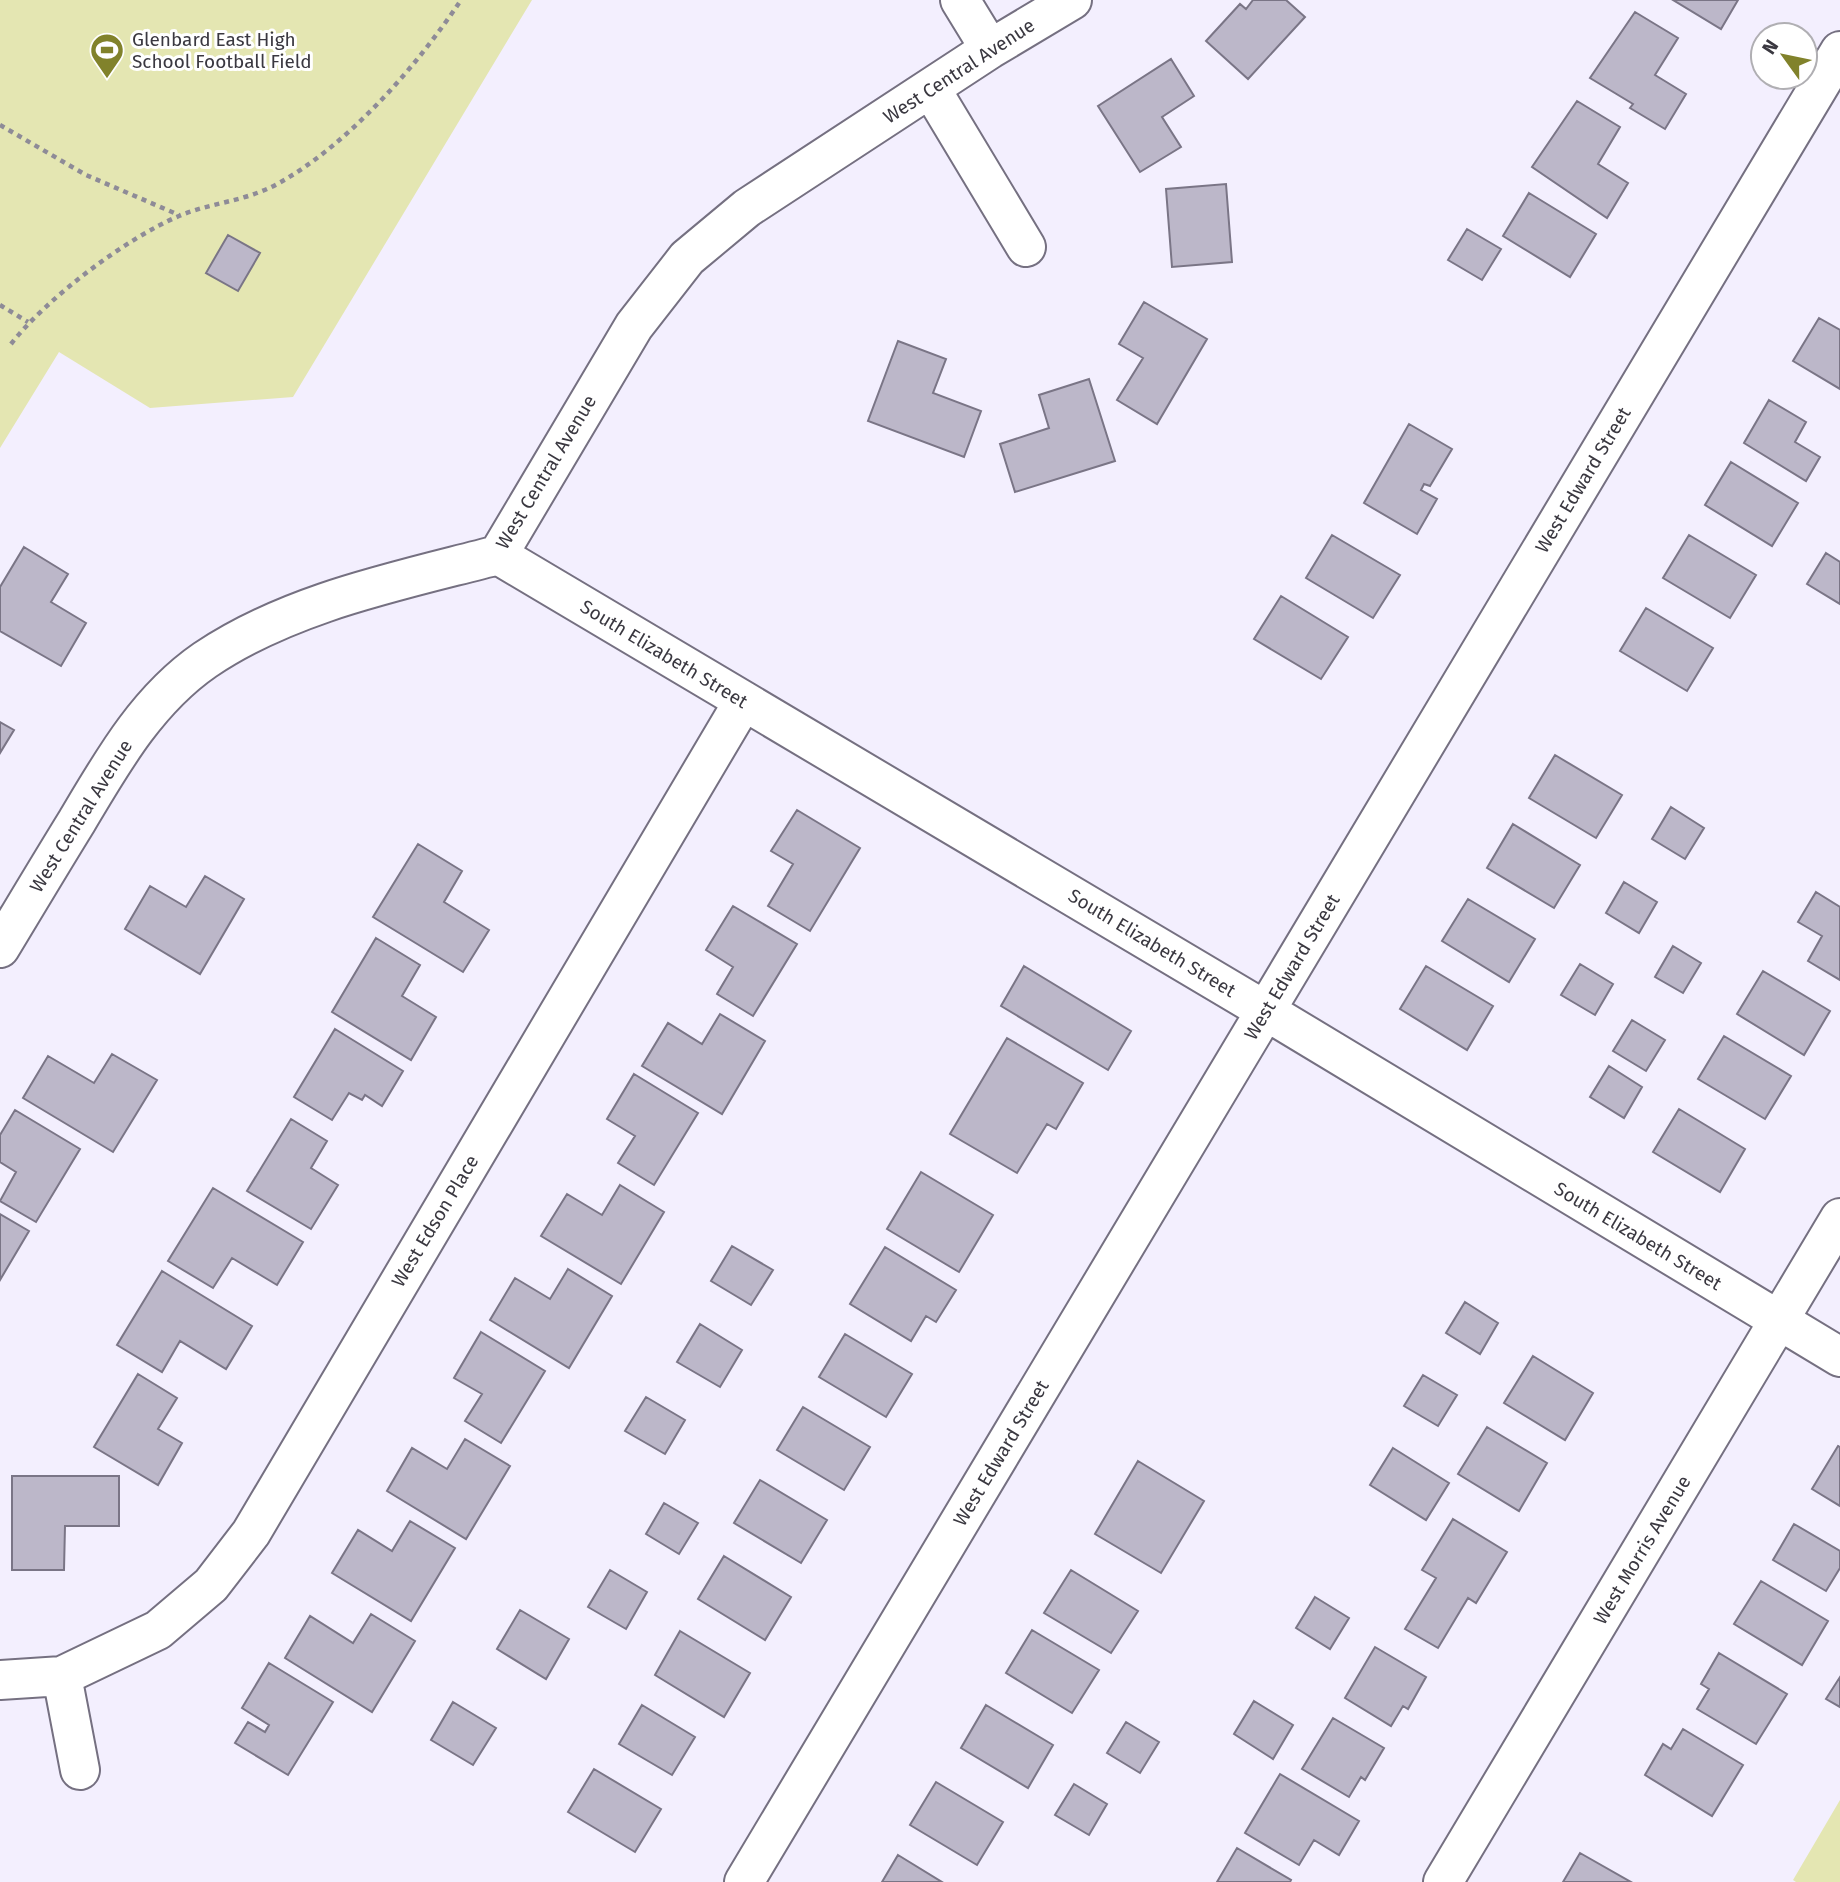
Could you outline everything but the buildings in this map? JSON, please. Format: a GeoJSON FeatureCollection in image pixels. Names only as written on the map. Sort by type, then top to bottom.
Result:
{"type":"FeatureCollection","features":[{"type":"Feature","properties":{"kind":"street"},"geometry":{"type":"LineString","coordinates":[[960,0],[990,49]]}},
{"type":"Feature","properties":{"kind":"street","name":"West Central Avenue"},"geometry":{"type":"LineString","coordinates":[[0,948],[116,757],[145,716],[204,661],[246,635],[287,617],[373,588],[498,555],[634,326],[687,258],[747,208],[990,49],[1072,0]]}},
{"type":"Feature","properties":{"kind":"street","name":"West Edward Street"},"geometry":{"type":"LineString","coordinates":[[744,1882],[1840,51]]}},
{"type":"Feature","properties":{"kind":"street"},"geometry":{"type":"LineString","coordinates":[[931,89],[1026,247]]}},
{"type":"Feature","properties":{"kind":"street","name":"South Elizabeth Street"},"geometry":{"type":"LineString","coordinates":[[498,555],[1266,1011],[1840,1357]]}},
{"type":"Feature","properties":{"kind":"street","name":"West Edson Place"},"geometry":{"type":"LineString","coordinates":[[0,1680],[62,1676],[126,1648],[178,1615],[211,1585],[251,1533],[743,702]]}},
{"type":"Feature","properties":{"kind":"street","name":"West Morris Avenue"},"geometry":{"type":"LineString","coordinates":[[1443,1882],[1840,1218]]}},
{"type":"Feature","properties":{"kind":"street"},"geometry":{"type":"LineString","coordinates":[[62,1676],[80,1770]]}},
{"type":"Feature","properties":{"kind":"path"},"geometry":{"type":"LineString","coordinates":[[11,344],[28,322],[120,249],[179,215],[246,199],[280,182],[322,155],[368,112],[409,67],[461,0]]}},
{"type":"Feature","properties":{"kind":"path"},"geometry":{"type":"LineString","coordinates":[[0,125],[86,175],[179,215]]}},
{"type":"Feature","properties":{"kind":"path"},"geometry":{"type":"LineString","coordinates":[[0,306],[28,322]]}},
{"type":"Feature","properties":{"kind":"green space"},"geometry":{"type":"Polygon","coordinates":[[[0,0],[532,0],[293,397],[150,408],[59,352],[0,448],[0,0]]]}},
{"type":"Feature","properties":{"kind":"green space"},"geometry":{"type":"Polygon","coordinates":[[[1840,1800],[1840,1882],[1796,1882],[1793,1880],[1840,1800]]]}},
{"type":"Feature","properties":{"kind":"place","name":"Glenbard East High School Football Field"},"geometry":{"type":"Point","coordinates":[107,80]}}]}
